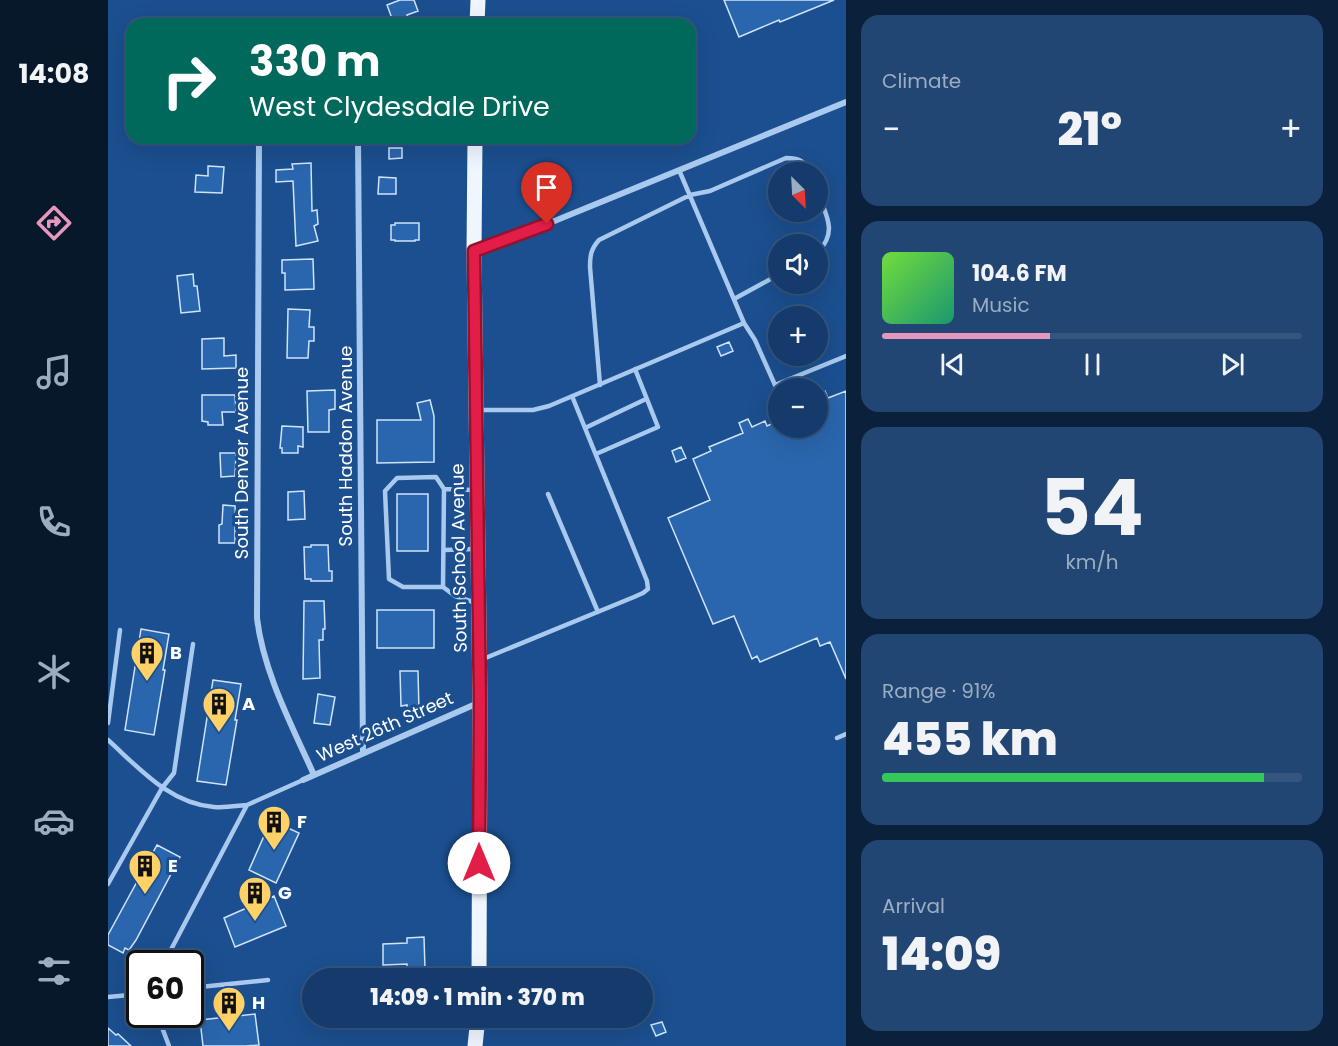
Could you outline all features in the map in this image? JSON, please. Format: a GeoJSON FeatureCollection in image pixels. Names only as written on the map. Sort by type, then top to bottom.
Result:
{"type":"FeatureCollection","features":[{"type":"Feature","properties":{"kind":"main road"},"geometry":{"type":"LineString","coordinates":[[477,18],[478,0]]}},
{"type":"Feature","properties":{"kind":"main road","name":"South School Avenue"},"geometry":{"type":"LineString","coordinates":[[475,144],[474,251],[480,660],[479,968]]}},
{"type":"Feature","properties":{"kind":"main road"},"geometry":{"type":"LineString","coordinates":[[475,1046],[477,1028]]}},
{"type":"Feature","properties":{"kind":"street"},"geometry":{"type":"LineString","coordinates":[[474,251],[525,233],[846,102]]}},
{"type":"Feature","properties":{"kind":"street","name":"South Denver Avenue"},"geometry":{"type":"LineString","coordinates":[[259,144],[257,618],[259,636],[270,672],[314,775]]}},
{"type":"Feature","properties":{"kind":"street","name":"South Haddon Avenue"},"geometry":{"type":"LineString","coordinates":[[358,144],[363,753]]}},
{"type":"Feature","properties":{"kind":"street","name":"West 26th Street"},"geometry":{"type":"LineString","coordinates":[[303,780],[480,702]]}},
{"type":"Feature","properties":{"kind":"lane"},"geometry":{"type":"LineString","coordinates":[[777,162],[786,158],[798,158],[804,162]]}},
{"type":"Feature","properties":{"kind":"lane"},"geometry":{"type":"LineString","coordinates":[[600,384],[590,267],[592,248],[599,240],[690,195],[711,191],[768,166]]}},
{"type":"Feature","properties":{"kind":"lane"},"geometry":{"type":"LineString","coordinates":[[679,170],[744,323],[775,385],[846,356]]}},
{"type":"Feature","properties":{"kind":"lane"},"geometry":{"type":"LineString","coordinates":[[828,220],[830,226],[828,237]]}},
{"type":"Feature","properties":{"kind":"lane"},"geometry":{"type":"LineString","coordinates":[[734,300],[768,281]]}},
{"type":"Feature","properties":{"kind":"lane"},"geometry":{"type":"LineString","coordinates":[[476,410],[533,410],[549,406],[744,323]]}},
{"type":"Feature","properties":{"kind":"lane"},"geometry":{"type":"LineString","coordinates":[[596,454],[658,428],[635,369]]}},
{"type":"Feature","properties":{"kind":"lane"},"geometry":{"type":"LineString","coordinates":[[480,660],[648,589],[572,396]]}},
{"type":"Feature","properties":{"kind":"lane"},"geometry":{"type":"LineString","coordinates":[[585,428],[646,399]]}},
{"type":"Feature","properties":{"kind":"lane"},"geometry":{"type":"LineString","coordinates":[[443,587],[444,489],[436,477],[398,478],[385,491],[389,579],[403,587],[443,587],[455,596],[479,604]]}},
{"type":"Feature","properties":{"kind":"lane"},"geometry":{"type":"LineString","coordinates":[[444,489],[477,490]]}},
{"type":"Feature","properties":{"kind":"lane"},"geometry":{"type":"LineString","coordinates":[[548,494],[598,612]]}},
{"type":"Feature","properties":{"kind":"lane"},"geometry":{"type":"LineString","coordinates":[[444,550],[478,549]]}},
{"type":"Feature","properties":{"kind":"lane"},"geometry":{"type":"LineString","coordinates":[[108,723],[120,630]]}},
{"type":"Feature","properties":{"kind":"lane"},"geometry":{"type":"LineString","coordinates":[[108,884],[162,788],[174,773],[193,644]]}},
{"type":"Feature","properties":{"kind":"lane"},"geometry":{"type":"LineString","coordinates":[[837,738],[846,734]]}},
{"type":"Feature","properties":{"kind":"lane"},"geometry":{"type":"LineString","coordinates":[[108,740],[162,788],[186,801],[214,808],[247,805],[303,780]]}},
{"type":"Feature","properties":{"kind":"lane"},"geometry":{"type":"LineString","coordinates":[[171,950],[247,805]]}},
{"type":"Feature","properties":{"kind":"lane"},"geometry":{"type":"LineString","coordinates":[[204,987],[268,980]]}},
{"type":"Feature","properties":{"kind":"lane"},"geometry":{"type":"LineString","coordinates":[[108,997],[126,995]]}},
{"type":"Feature","properties":{"kind":"lane"},"geometry":{"type":"LineString","coordinates":[[162,1028],[169,1046]]}},
{"type":"Feature","properties":{"kind":"building"},"geometry":{"type":"Polygon","coordinates":[[[400,0],[414,0],[418,11],[407,15],[408,18],[392,18],[387,5],[400,0]]]}},
{"type":"Feature","properties":{"kind":"building"},"geometry":{"type":"Polygon","coordinates":[[[724,0],[834,0],[739,37],[724,0]]]}},
{"type":"Feature","properties":{"kind":"building"},"geometry":{"type":"Polygon","coordinates":[[[389,148],[402,148],[402,158],[389,159],[389,148]]]}},
{"type":"Feature","properties":{"kind":"building"},"geometry":{"type":"Polygon","coordinates":[[[311,163],[312,211],[317,210],[318,224],[314,226],[318,241],[296,246],[293,181],[276,182],[276,170],[293,169],[292,164],[311,163]]]}},
{"type":"Feature","properties":{"kind":"building"},"geometry":{"type":"Polygon","coordinates":[[[208,166],[224,167],[222,193],[195,192],[196,175],[208,176],[208,166]]]}},
{"type":"Feature","properties":{"kind":"building"},"geometry":{"type":"Polygon","coordinates":[[[379,177],[396,178],[396,194],[378,194],[379,177]]]}},
{"type":"Feature","properties":{"kind":"building"},"geometry":{"type":"Polygon","coordinates":[[[419,223],[419,240],[391,240],[391,225],[419,223]]]}},
{"type":"Feature","properties":{"kind":"building"},"geometry":{"type":"Polygon","coordinates":[[[313,259],[314,289],[285,290],[282,260],[313,259]]]}},
{"type":"Feature","properties":{"kind":"building"},"geometry":{"type":"Polygon","coordinates":[[[193,274],[200,311],[181,313],[177,276],[193,274]]]}},
{"type":"Feature","properties":{"kind":"building"},"geometry":{"type":"Polygon","coordinates":[[[288,309],[310,310],[309,327],[314,327],[314,341],[309,341],[308,358],[287,358],[288,309]]]}},
{"type":"Feature","properties":{"kind":"building"},"geometry":{"type":"Polygon","coordinates":[[[224,338],[224,356],[236,355],[236,368],[202,369],[202,339],[224,338]]]}},
{"type":"Feature","properties":{"kind":"building"},"geometry":{"type":"Polygon","coordinates":[[[729,342],[733,351],[721,356],[717,347],[729,342]]]}},
{"type":"Feature","properties":{"kind":"building"},"geometry":{"type":"Polygon","coordinates":[[[335,390],[335,409],[329,410],[329,432],[308,432],[307,391],[335,390]]]}},
{"type":"Feature","properties":{"kind":"building"},"geometry":{"type":"Polygon","coordinates":[[[846,391],[846,679],[830,642],[820,646],[817,638],[760,662],[757,656],[752,659],[734,616],[713,624],[668,518],[710,500],[693,459],[711,451],[709,447],[743,433],[739,423],[748,419],[752,427],[765,421],[768,438],[828,438],[828,398],[846,391]]]}},
{"type":"Feature","properties":{"kind":"building"},"geometry":{"type":"Polygon","coordinates":[[[202,395],[235,395],[236,412],[222,412],[223,425],[208,425],[208,422],[202,421],[202,395]]]}},
{"type":"Feature","properties":{"kind":"building"},"geometry":{"type":"Polygon","coordinates":[[[430,400],[434,416],[434,462],[377,463],[377,420],[421,420],[417,403],[430,400]]]}},
{"type":"Feature","properties":{"kind":"building"},"geometry":{"type":"Polygon","coordinates":[[[282,426],[303,427],[303,447],[298,446],[298,453],[282,453],[282,448],[280,448],[282,426]]]}},
{"type":"Feature","properties":{"kind":"building"},"geometry":{"type":"Polygon","coordinates":[[[681,447],[686,458],[676,462],[672,451],[681,447]]]}},
{"type":"Feature","properties":{"kind":"building"},"geometry":{"type":"Polygon","coordinates":[[[220,453],[236,453],[235,476],[221,477],[220,453]]]}},
{"type":"Feature","properties":{"kind":"building"},"geometry":{"type":"Polygon","coordinates":[[[304,491],[305,519],[288,520],[288,492],[304,491]]]}},
{"type":"Feature","properties":{"kind":"building"},"geometry":{"type":"Polygon","coordinates":[[[397,494],[428,494],[428,551],[397,551],[397,494]]]}},
{"type":"Feature","properties":{"kind":"building"},"geometry":{"type":"Polygon","coordinates":[[[223,505],[235,506],[235,543],[219,543],[219,525],[222,524],[223,505]]]}},
{"type":"Feature","properties":{"kind":"building"},"geometry":{"type":"Polygon","coordinates":[[[311,545],[328,545],[329,571],[332,571],[332,581],[305,579],[304,547],[311,547],[311,545]]]}},
{"type":"Feature","properties":{"kind":"building"},"geometry":{"type":"Polygon","coordinates":[[[304,601],[324,601],[325,629],[323,629],[323,640],[319,640],[320,678],[303,679],[304,601]]]}},
{"type":"Feature","properties":{"kind":"building"},"geometry":{"type":"Polygon","coordinates":[[[377,610],[434,610],[434,648],[377,648],[377,610]]]}},
{"type":"Feature","properties":{"kind":"building","name":"B"},"geometry":{"type":"Polygon","coordinates":[[[141,629],[169,634],[154,735],[125,730],[141,629]]]}},
{"type":"Feature","properties":{"kind":"building"},"geometry":{"type":"Polygon","coordinates":[[[400,671],[418,671],[419,712],[407,713],[407,705],[401,706],[400,671]]]}},
{"type":"Feature","properties":{"kind":"building","name":"A"},"geometry":{"type":"Polygon","coordinates":[[[213,680],[241,684],[226,785],[197,781],[213,680]]]}},
{"type":"Feature","properties":{"kind":"building"},"geometry":{"type":"Polygon","coordinates":[[[318,694],[335,697],[330,725],[314,723],[318,694]]]}},
{"type":"Feature","properties":{"kind":"building","name":"F"},"geometry":{"type":"Polygon","coordinates":[[[271,820],[299,833],[276,883],[249,870],[271,820]]]}},
{"type":"Feature","properties":{"kind":"building","name":"E"},"geometry":{"type":"Polygon","coordinates":[[[157,845],[180,857],[129,950],[125,948],[123,953],[108,945],[108,935],[157,845]]]}},
{"type":"Feature","properties":{"kind":"building","name":"G"},"geometry":{"type":"Polygon","coordinates":[[[274,896],[286,926],[235,947],[224,918],[274,896]]]}},
{"type":"Feature","properties":{"kind":"building"},"geometry":{"type":"Polygon","coordinates":[[[424,937],[425,968],[407,968],[407,964],[383,965],[383,944],[407,943],[407,938],[424,937]]]}},
{"type":"Feature","properties":{"kind":"building","name":"H"},"geometry":{"type":"Polygon","coordinates":[[[255,1014],[259,1045],[203,1046],[201,1028],[204,1028],[204,1020],[255,1014]]]}},
{"type":"Feature","properties":{"kind":"building"},"geometry":{"type":"Polygon","coordinates":[[[662,1022],[666,1032],[656,1036],[653,1024],[662,1022]]]}},
{"type":"Feature","properties":{"kind":"building"},"geometry":{"type":"Polygon","coordinates":[[[108,1028],[116,1035],[118,1034],[131,1046],[108,1046],[108,1028]]]}},
{"type":"Feature","properties":{"kind":"place","name":"B"},"geometry":{"type":"Point","coordinates":[147,682]}},
{"type":"Feature","properties":{"kind":"place","name":"A"},"geometry":{"type":"Point","coordinates":[219,733]}},
{"type":"Feature","properties":{"kind":"place","name":"F"},"geometry":{"type":"Point","coordinates":[274,851]}},
{"type":"Feature","properties":{"kind":"place","name":"E"},"geometry":{"type":"Point","coordinates":[145,895]}},
{"type":"Feature","properties":{"kind":"place","name":"G"},"geometry":{"type":"Point","coordinates":[255,922]}},
{"type":"Feature","properties":{"kind":"place","name":"H"},"geometry":{"type":"Point","coordinates":[229,1032]}},
{"type":"Feature","properties":{"kind":"route"},"geometry":{"type":"LineString","coordinates":[[479,863],[480,702],[474,251],[547,224]]}}]}
